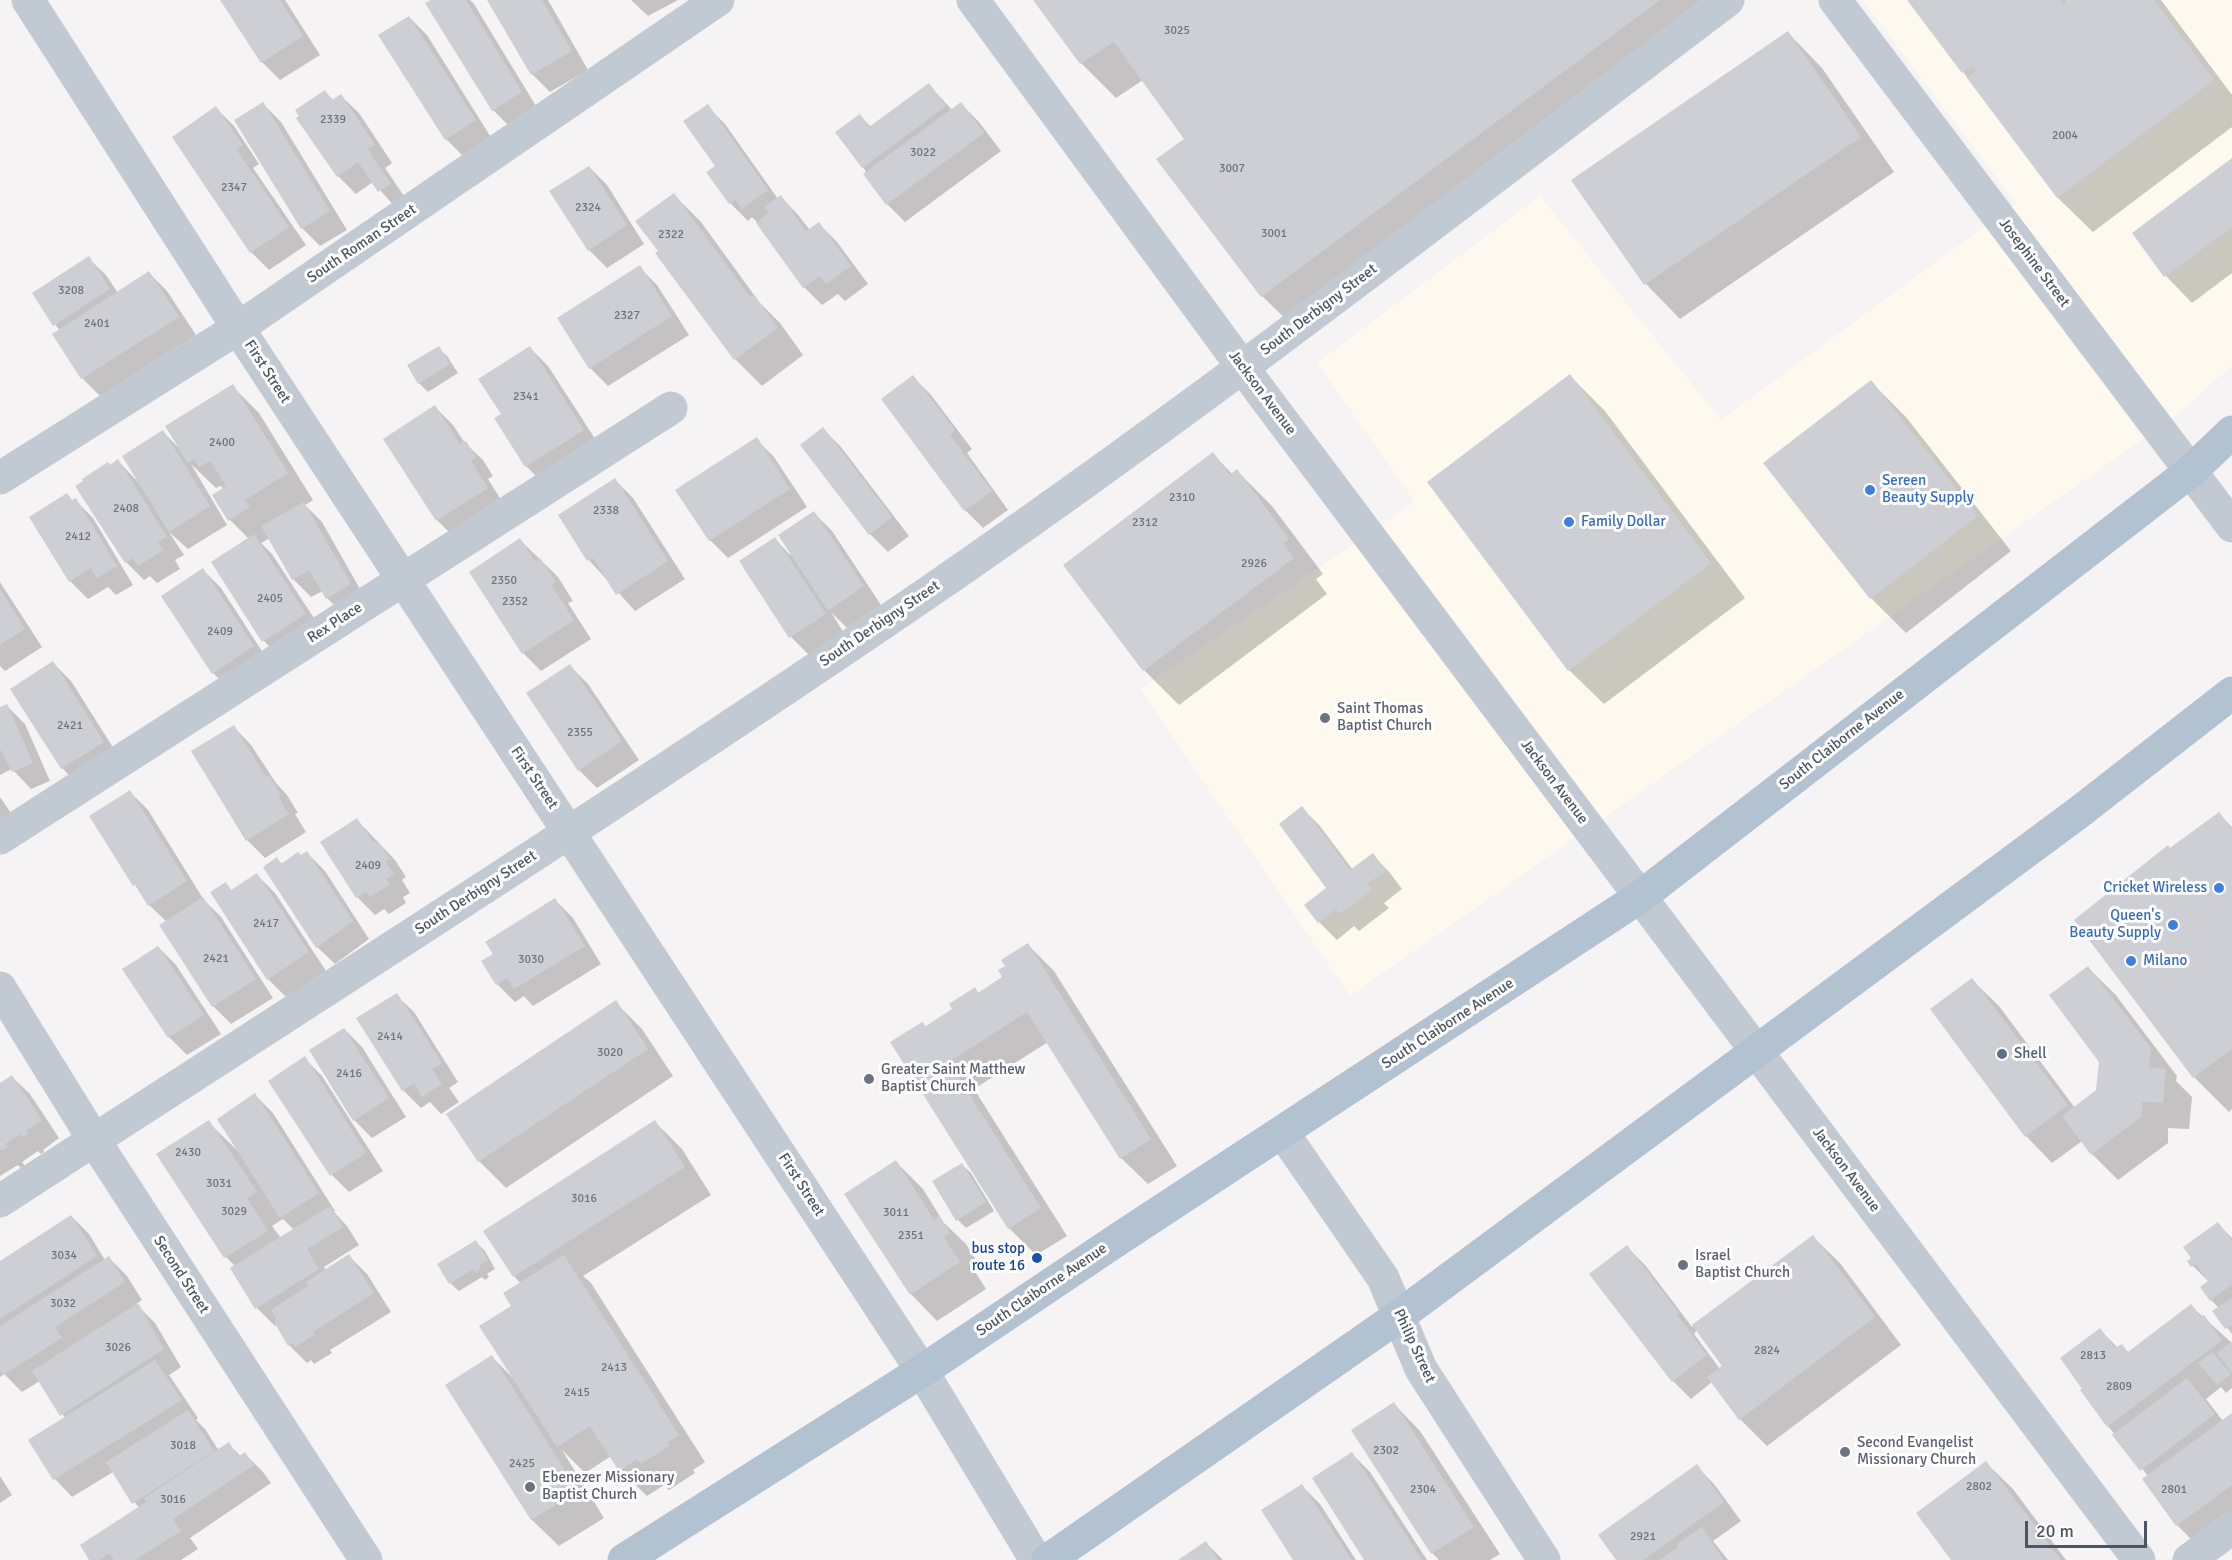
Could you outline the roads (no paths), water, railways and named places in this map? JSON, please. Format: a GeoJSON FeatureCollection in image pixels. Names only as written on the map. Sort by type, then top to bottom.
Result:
{"type":"FeatureCollection","features":[{"type":"Feature","properties":{"kind":"main road","name":"South Claiborne Avenue"},"geometry":{"type":"LineString","coordinates":[[624,1560],[922,1371],[1120,1238],[1640,897],[2191,471],[2232,432]]}},
{"type":"Feature","properties":{"kind":"main road"},"geometry":{"type":"LineString","coordinates":[[1048,1560],[1399,1316],[2078,813],[2232,693]]}},
{"type":"Feature","properties":{"kind":"street","name":"South Roman Street"},"geometry":{"type":"LineString","coordinates":[[0,478],[238,328],[718,0]]}},
{"type":"Feature","properties":{"kind":"street","name":"Jackson Avenue"},"geometry":{"type":"LineString","coordinates":[[973,0],[1243,368],[2139,1560]]}},
{"type":"Feature","properties":{"kind":"street","name":"South Derbigny Street"},"geometry":{"type":"LineString","coordinates":[[0,1201],[570,832],[924,595],[1243,368],[1728,0]]}},
{"type":"Feature","properties":{"kind":"street","name":"Josephine Street"},"geometry":{"type":"LineString","coordinates":[[1835,0],[2232,526]]}},
{"type":"Feature","properties":{"kind":"street","name":"First Street"},"geometry":{"type":"LineString","coordinates":[[42,5],[238,328],[922,1371],[1036,1560]]}},
{"type":"Feature","properties":{"kind":"street","name":"Rex Place"},"geometry":{"type":"LineString","coordinates":[[0,838],[671,408]]}},
{"type":"Feature","properties":{"kind":"street","name":"Second Street"},"geometry":{"type":"LineString","coordinates":[[0,988],[94,1140],[366,1560]]}},
{"type":"Feature","properties":{"kind":"street","name":"Philip Street"},"geometry":{"type":"LineString","coordinates":[[1282,1133],[1383,1278],[1424,1373],[1544,1560]]}},
{"type":"Feature","properties":{"kind":"street"},"geometry":{"type":"LineString","coordinates":[[2189,1560],[2232,1528]]}},
{"type":"Feature","properties":{"kind":"place","name":"Sereen Beauty Supply"},"geometry":{"type":"Point","coordinates":[1870,490]}},
{"type":"Feature","properties":{"kind":"place","name":"Family Dollar"},"geometry":{"type":"Point","coordinates":[1569,522]}},
{"type":"Feature","properties":{"kind":"place","name":"Saint Thomas Baptist Church"},"geometry":{"type":"Point","coordinates":[1325,718]}},
{"type":"Feature","properties":{"kind":"place","name":"Cricket Wireless"},"geometry":{"type":"Point","coordinates":[2219,888]}},
{"type":"Feature","properties":{"kind":"place","name":"Queen's Beauty Supply"},"geometry":{"type":"Point","coordinates":[2173,925]}},
{"type":"Feature","properties":{"kind":"place","name":"Milano"},"geometry":{"type":"Point","coordinates":[2131,961]}},
{"type":"Feature","properties":{"kind":"place","name":"Shell"},"geometry":{"type":"Point","coordinates":[2002,1054]}},
{"type":"Feature","properties":{"kind":"place","name":"Greater Saint Matthew Baptist Church"},"geometry":{"type":"Point","coordinates":[869,1079]}},
{"type":"Feature","properties":{"kind":"place","name":"bus stop route 16"},"geometry":{"type":"Point","coordinates":[1037,1258]}},
{"type":"Feature","properties":{"kind":"place","name":"Israel Baptist Church"},"geometry":{"type":"Point","coordinates":[1683,1265]}},
{"type":"Feature","properties":{"kind":"place","name":"Second Evangelist Missionary Church"},"geometry":{"type":"Point","coordinates":[1845,1452]}},
{"type":"Feature","properties":{"kind":"place","name":"Ebenezer Missionary Baptist Church"},"geometry":{"type":"Point","coordinates":[530,1487]}}]}
